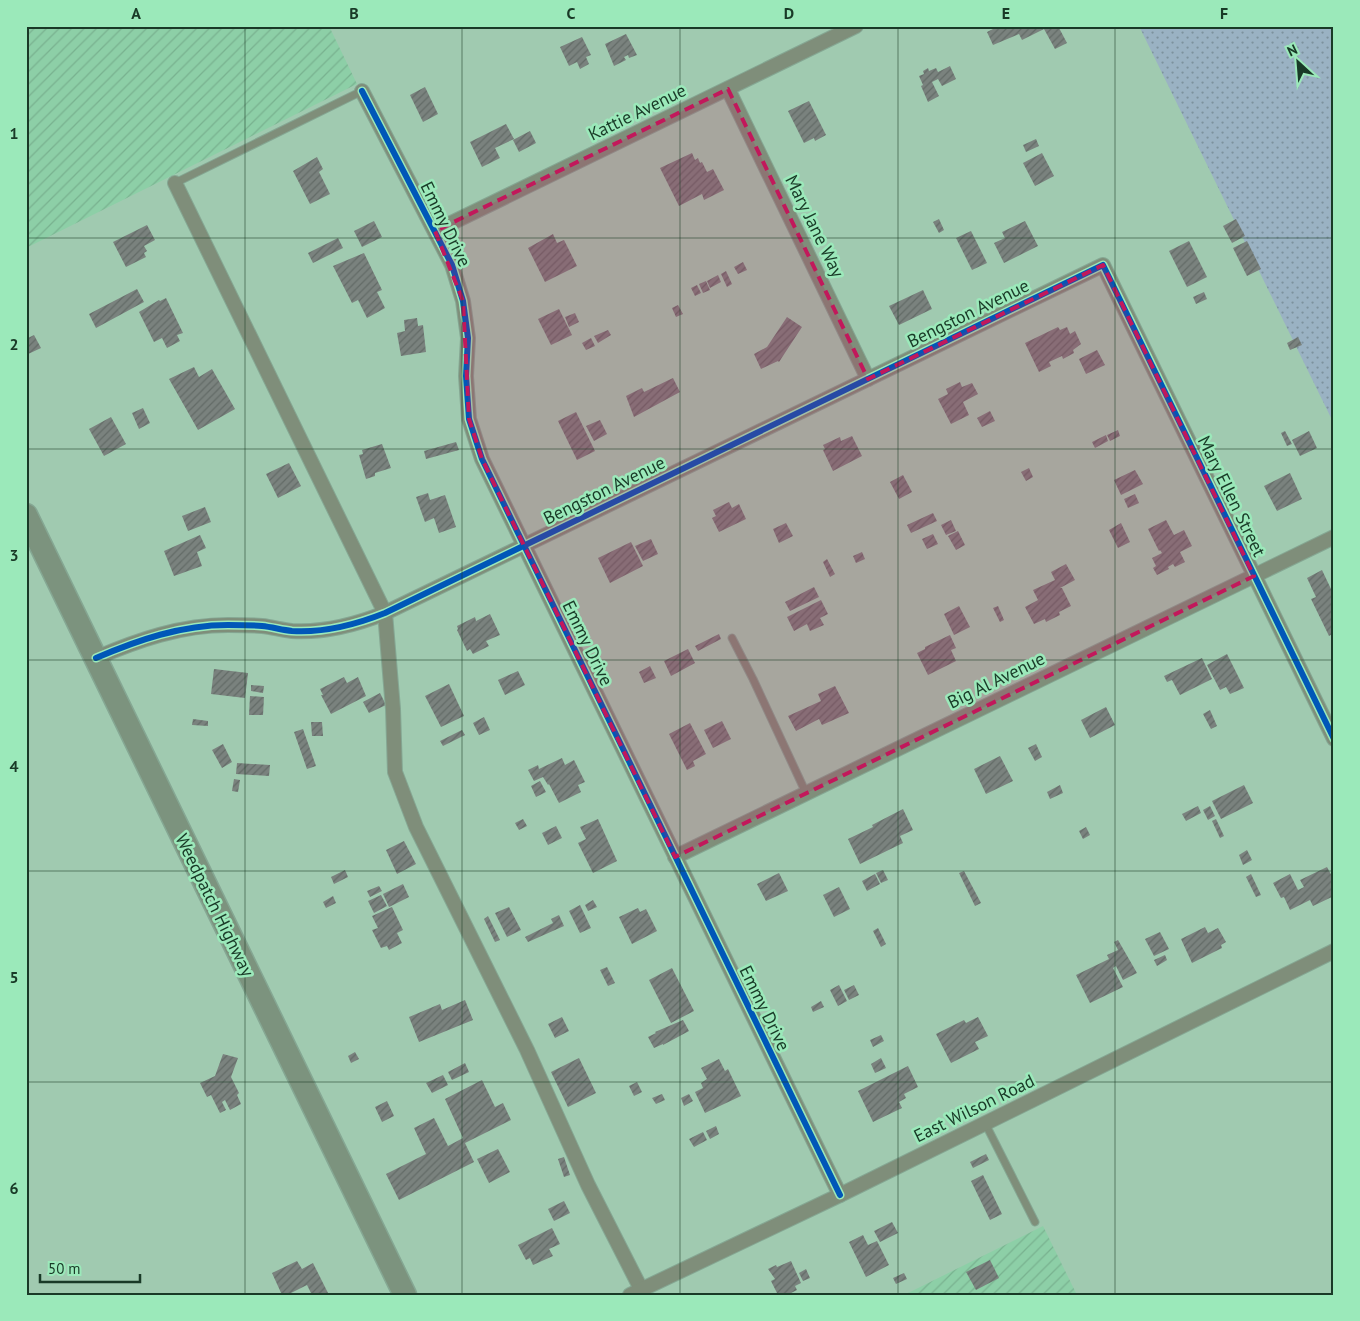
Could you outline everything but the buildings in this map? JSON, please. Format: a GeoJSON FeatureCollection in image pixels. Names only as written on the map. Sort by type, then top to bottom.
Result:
{"type":"FeatureCollection","features":[{"type":"Feature","properties":{"kind":"main road","name":"Weedpatch Highway"},"geometry":{"type":"LineString","coordinates":[[28,522],[96,658],[405,1295]]}},
{"type":"Feature","properties":{"kind":"street","name":"Kattie Avenue"},"geometry":{"type":"LineString","coordinates":[[435,231],[856,26]]}},
{"type":"Feature","properties":{"kind":"street","name":"Mary Jane Way"},"geometry":{"type":"LineString","coordinates":[[728,89],[868,378]]}},
{"type":"Feature","properties":{"kind":"street","name":"Emmy Drive"},"geometry":{"type":"LineString","coordinates":[[362,91],[452,265],[463,301],[468,338],[466,376],[469,419],[482,460],[840,1195]]}},
{"type":"Feature","properties":{"kind":"street"},"geometry":{"type":"LineString","coordinates":[[175,183],[385,613],[393,709],[395,772],[416,827],[527,1050],[636,1292]]}},
{"type":"Feature","properties":{"kind":"street","name":"Bengston Avenue"},"geometry":{"type":"LineString","coordinates":[[96,658],[127,644],[159,634],[193,628],[227,625],[261,626],[292,631],[324,630],[356,624],[385,613],[1103,265]]}},
{"type":"Feature","properties":{"kind":"street","name":"Mary Ellen Street"},"geometry":{"type":"LineString","coordinates":[[1103,265],[1334,739]]}},
{"type":"Feature","properties":{"kind":"street","name":"Big Al Avenue"},"geometry":{"type":"LineString","coordinates":[[675,857],[1334,537]]}},
{"type":"Feature","properties":{"kind":"street","name":"East Wilson Road"},"geometry":{"type":"LineString","coordinates":[[636,1292],[840,1195],[1334,951]]}},
{"type":"Feature","properties":{"kind":"lane"},"geometry":{"type":"LineString","coordinates":[[175,183],[362,91]]}},
{"type":"Feature","properties":{"kind":"lane"},"geometry":{"type":"LineString","coordinates":[[732,638],[806,793]]}},
{"type":"Feature","properties":{"kind":"lane"},"geometry":{"type":"LineString","coordinates":[[985,1123],[1034,1222]]}},
{"type":"Feature","properties":{"kind":"highlighted area"},"geometry":{"type":"Polygon","coordinates":[[[728,89],[868,379],[1103,265],[1254,576],[675,857],[482,459],[469,419],[463,301],[435,231],[728,89]]]}},
{"type":"Feature","properties":{"kind":"shaded area"},"geometry":{"type":"Polygon","coordinates":[[[26,26],[329,26],[357,84],[26,248],[26,26]]]}},
{"type":"Feature","properties":{"kind":"shaded area"},"geometry":{"type":"Polygon","coordinates":[[[1139,26],[1334,26],[1334,424],[1139,26]]]}},
{"type":"Feature","properties":{"kind":"shaded area"},"geometry":{"type":"Polygon","coordinates":[[[1043,1226],[1077,1295],[904,1295],[1043,1226]]]}},
{"type":"Feature","properties":{"kind":"cycle path"},"geometry":{"type":"LineString","coordinates":[[362,91],[452,265],[463,301],[468,338],[466,376],[469,419],[482,459],[840,1195]]}},
{"type":"Feature","properties":{"kind":"cycle path"},"geometry":{"type":"LineString","coordinates":[[96,658],[160,635],[193,628],[245,625],[266,626],[292,631],[316,631],[351,624],[385,613],[1103,265],[1334,739]]}}]}
